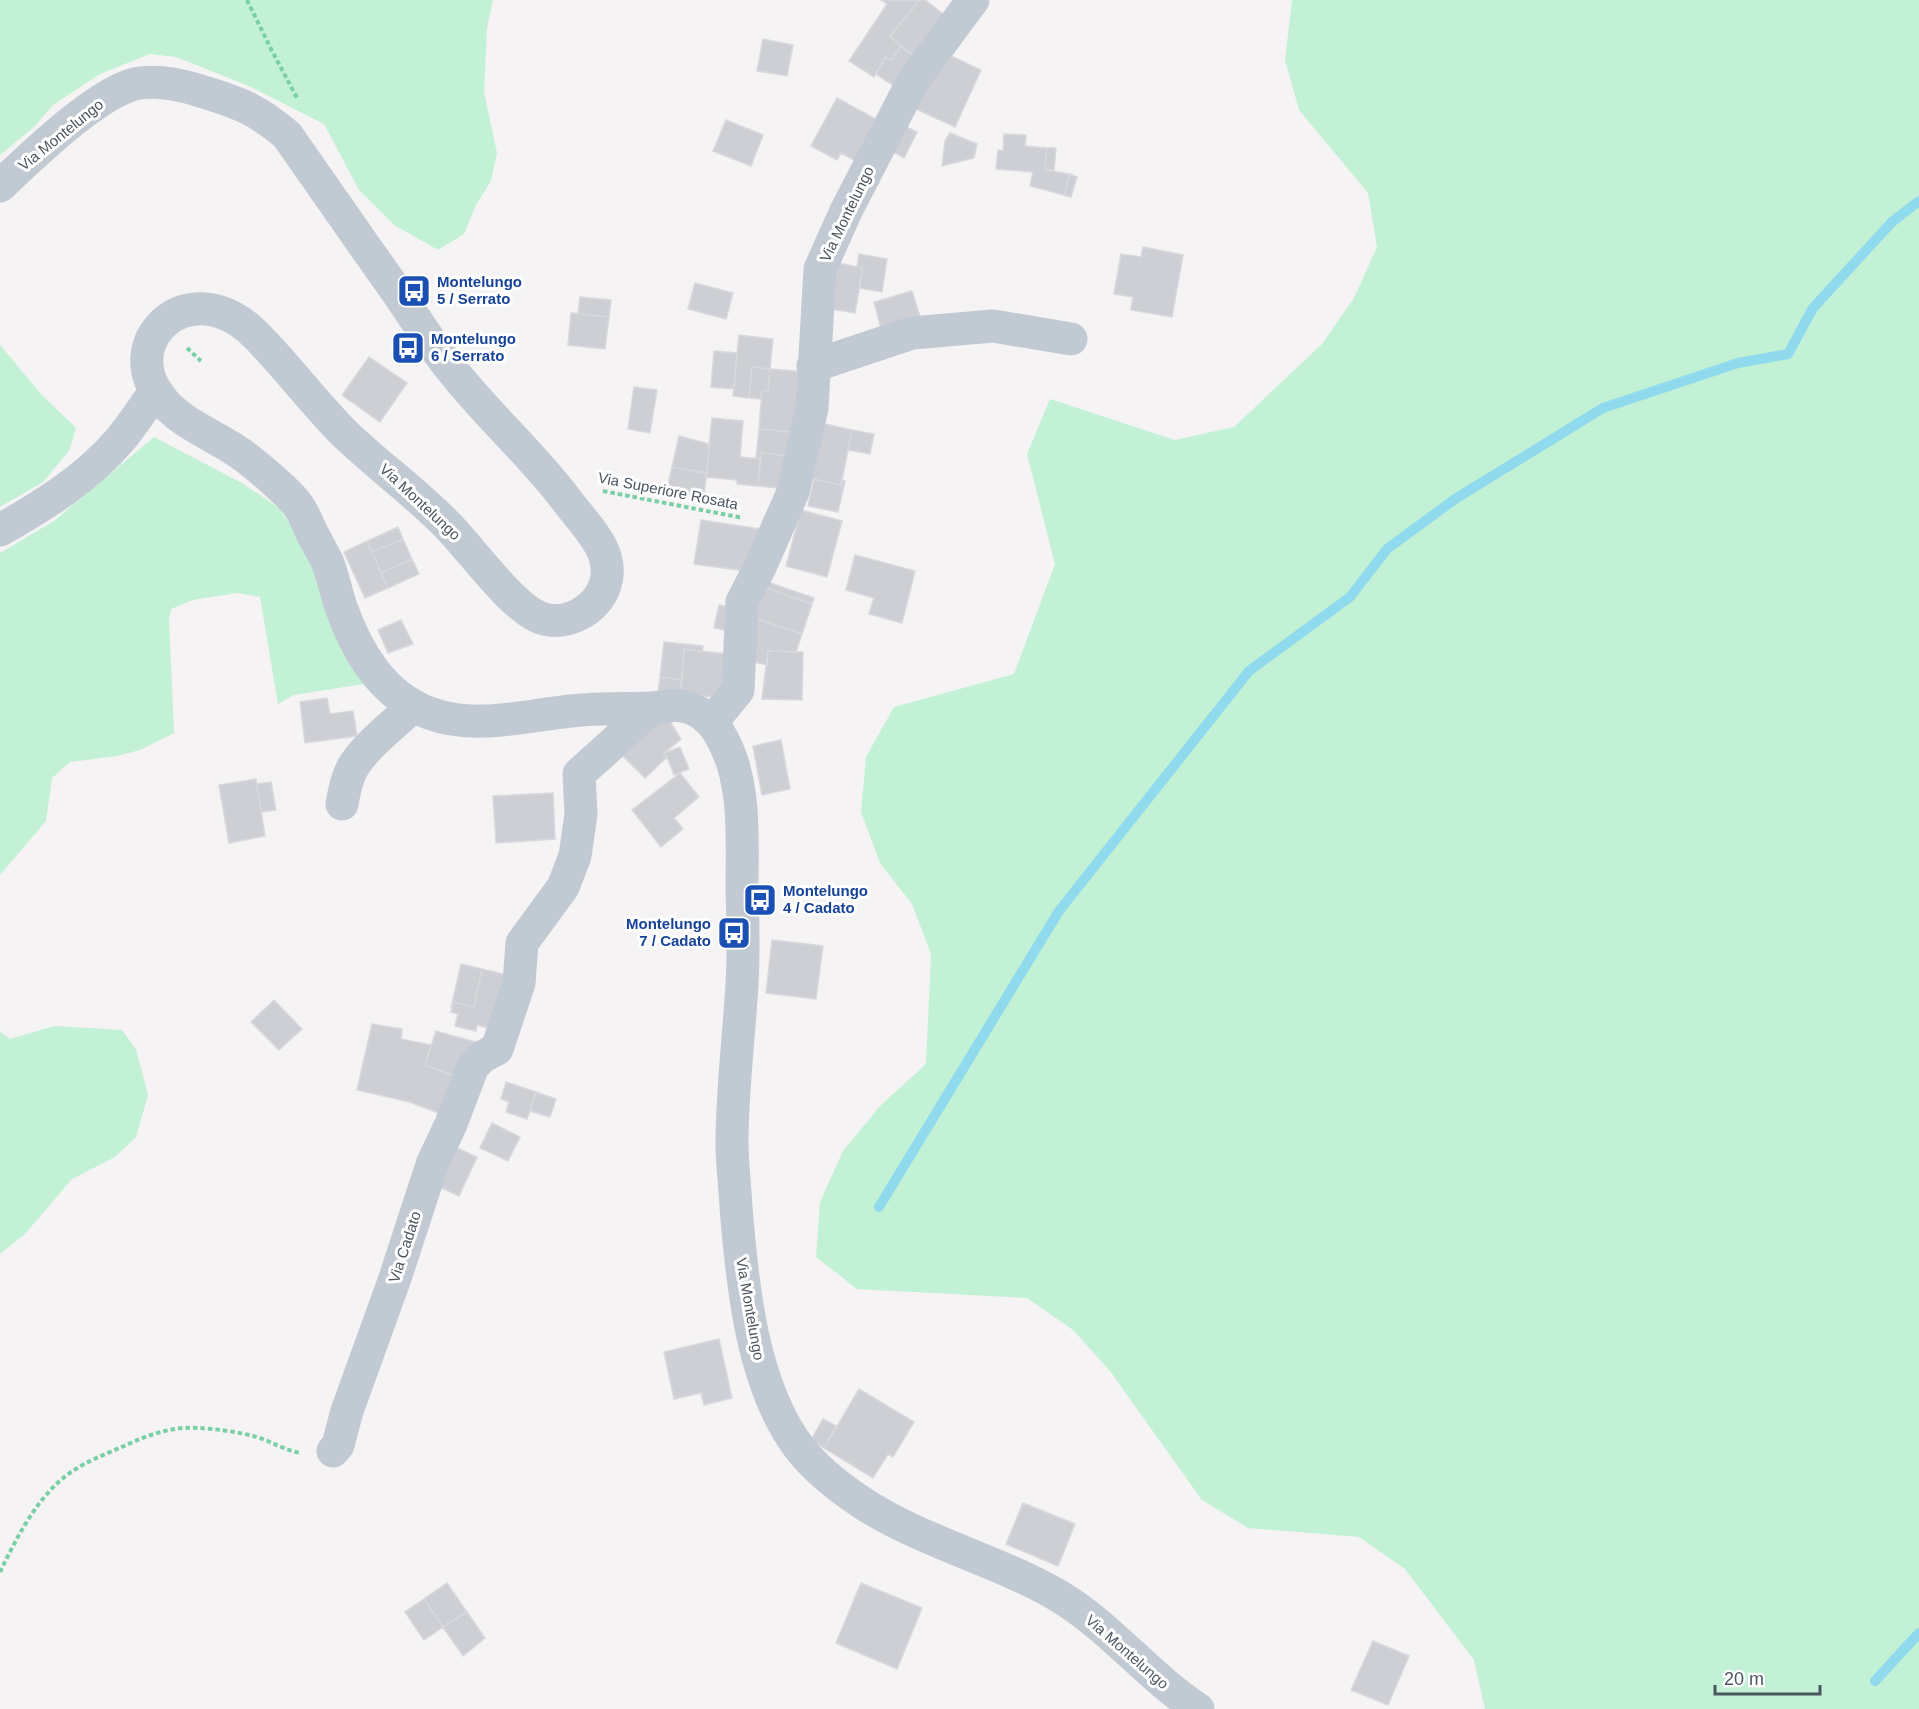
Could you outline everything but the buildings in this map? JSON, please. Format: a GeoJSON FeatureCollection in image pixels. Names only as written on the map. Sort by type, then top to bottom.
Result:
{"type":"FeatureCollection","features":[{"type":"Feature","properties":{"kind":"street","name":"Via Montelungo"},"geometry":{"type":"LineString","coordinates":[[961,4],[913,81],[846,211],[820,269],[812,408],[793,492],[742,602],[738,690],[712,722],[724,741],[738,785],[741,826],[744,963],[732,1145],[739,1248],[758,1361],[774,1405],[800,1448],[855,1498],[890,1520],[997,1566],[1061,1598],[1109,1632],[1176,1695],[1198,1709]]}},
{"type":"Feature","properties":{"kind":"street","name":"Via Montelungo"},"geometry":{"type":"LineString","coordinates":[[0,186],[46,142],[103,99],[137,84],[161,81],[195,89],[242,104],[264,116],[287,135],[451,370],[552,481],[597,539],[606,558],[608,574],[604,588],[596,600],[582,613],[564,620],[542,618],[520,605],[446,524],[341,430],[252,331],[222,313],[197,308],[183,309],[153,334],[149,349],[148,375],[155,392]]}},
{"type":"Feature","properties":{"kind":"street"},"geometry":{"type":"LineString","coordinates":[[813,366],[912,333],[993,326],[1071,339]]}},
{"type":"Feature","properties":{"kind":"street"},"geometry":{"type":"LineString","coordinates":[[0,530],[61,493],[92,468],[118,441],[155,392],[172,411],[244,455],[297,504],[326,559],[344,616],[371,670],[396,695],[413,706],[436,716],[510,720],[575,710],[681,705],[712,722]]}},
{"type":"Feature","properties":{"kind":"street"},"geometry":{"type":"LineString","coordinates":[[342,804],[352,767],[370,746],[413,706]]}},
{"type":"Feature","properties":{"kind":"street","name":"Via Cadato"},"geometry":{"type":"LineString","coordinates":[[333,1451],[338,1445],[347,1411],[394,1281],[433,1162],[452,1124],[473,1066],[482,1057],[496,1049],[519,983],[522,942],[562,887],[575,856],[581,814],[579,774],[652,708]]}},
{"type":"Feature","properties":{"kind":"path","name":"Via Superiore Rosata"},"geometry":{"type":"LineString","coordinates":[[552,481],[778,525]]}},
{"type":"Feature","properties":{"kind":"path"},"geometry":{"type":"LineString","coordinates":[[0,1572],[37,1507],[70,1473],[92,1460],[142,1438],[173,1428],[199,1428],[257,1437],[286,1450],[313,1456],[333,1451]]}},
{"type":"Feature","properties":{"kind":"green space"},"geometry":{"type":"Polygon","coordinates":[[[0,0],[493,0],[487,28],[484,92],[497,153],[491,181],[476,205],[464,234],[438,250],[394,225],[359,190],[324,124],[251,87],[176,57],[150,54],[100,74],[53,105],[34,127],[0,155],[0,0]]]}},
{"type":"Feature","properties":{"kind":"green space"},"geometry":{"type":"Polygon","coordinates":[[[1292,0],[1919,0],[1919,1709],[1485,1709],[1474,1660],[1405,1569],[1359,1537],[1248,1528],[1202,1500],[1110,1371],[1073,1330],[1027,1298],[857,1289],[816,1257],[820,1202],[843,1151],[880,1106],[926,1064],[931,954],[912,904],[880,863],[861,812],[866,757],[894,707],[1014,674],[1055,564],[1027,454],[1050,399],[1175,440],[1234,427],[1322,344],[1354,298],[1377,247],[1368,193],[1299,110],[1285,60],[1292,0]]]}},
{"type":"Feature","properties":{"kind":"green space"},"geometry":{"type":"Polygon","coordinates":[[[0,345],[41,394],[76,428],[69,451],[43,482],[0,507],[0,345]]]}},
{"type":"Feature","properties":{"kind":"green space"},"geometry":{"type":"Polygon","coordinates":[[[154,437],[242,483],[279,508],[314,560],[364,684],[294,695],[278,704],[260,597],[237,593],[193,600],[171,609],[169,620],[174,733],[140,750],[117,756],[70,762],[52,778],[46,821],[0,875],[0,553],[54,521],[154,437]]]}},
{"type":"Feature","properties":{"kind":"green space"},"geometry":{"type":"Polygon","coordinates":[[[54,1026],[122,1030],[136,1049],[148,1095],[136,1137],[115,1157],[72,1179],[25,1234],[0,1254],[0,1031],[10,1039],[54,1026]]]}},
{"type":"Feature","properties":{"kind":"waterway"},"geometry":{"type":"LineString","coordinates":[[879,1207],[1059,911],[1249,671],[1350,597],[1387,549],[1455,499],[1603,408],[1738,363],[1788,354],[1813,308],[1892,222],[1919,201]]}},
{"type":"Feature","properties":{"kind":"waterway"},"geometry":{"type":"LineString","coordinates":[[1875,1681],[1919,1633]]}},
{"type":"Feature","properties":{"kind":"place","name":"Montelungo 5 / Serrato"},"geometry":{"type":"Point","coordinates":[414,291]}},
{"type":"Feature","properties":{"kind":"place","name":"Montelungo 6 / Serrato"},"geometry":{"type":"Point","coordinates":[408,348]}},
{"type":"Feature","properties":{"kind":"place","name":"Montelungo 4 / Cadato"},"geometry":{"type":"Point","coordinates":[760,900]}},
{"type":"Feature","properties":{"kind":"place","name":"Montelungo 7 / Cadato"},"geometry":{"type":"Point","coordinates":[734,933]}}]}
